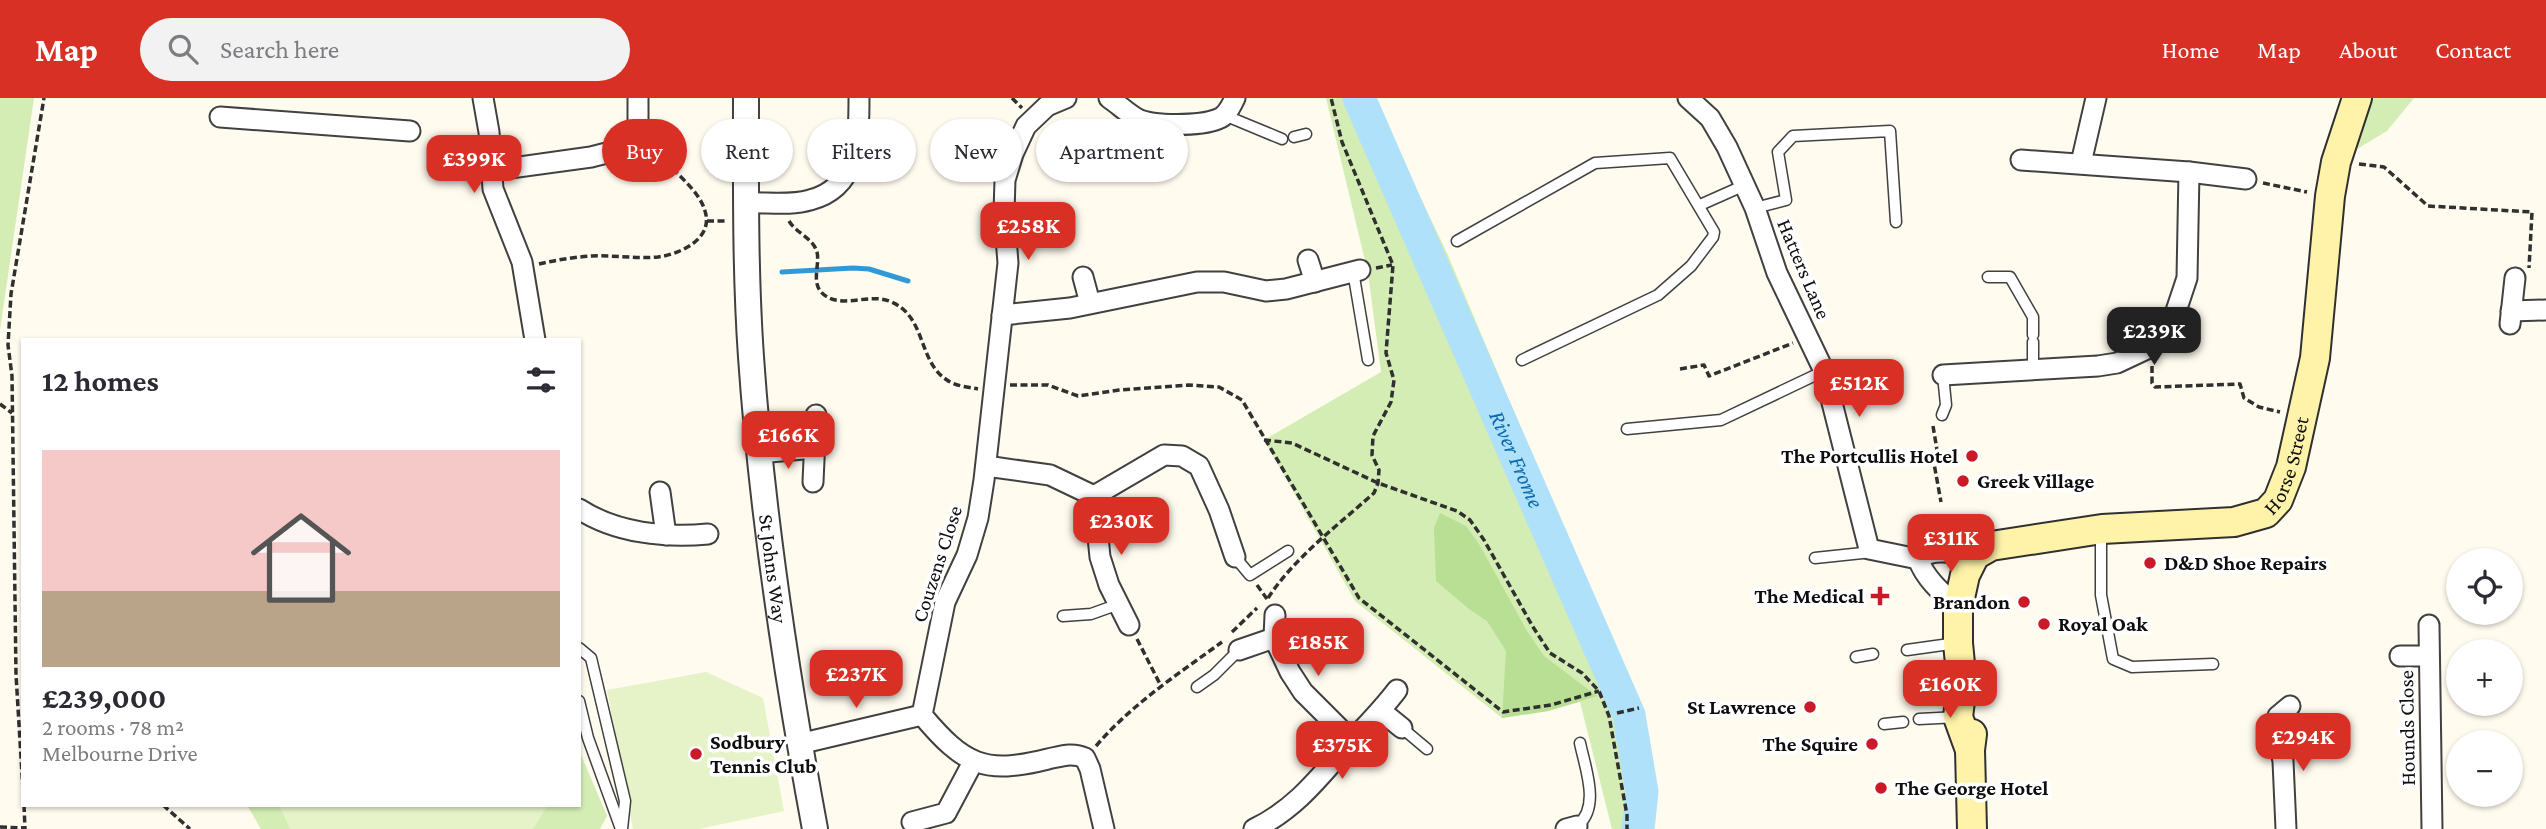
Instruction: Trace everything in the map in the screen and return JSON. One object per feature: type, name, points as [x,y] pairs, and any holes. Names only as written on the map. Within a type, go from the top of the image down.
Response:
[{"type":"main road","name":"Horse Street","points":[[1970,561],[1983,549],[1992,546],[2102,529],[2234,522],[2266,513],[2274,507],[2283,490],[2303,417],[2318,337],[2330,196],[2336,162],[2357,98]]},
{"type":"main road","points":[[1969,750],[1958,717],[1962,685],[1958,607],[1959,593],[1970,561]]},
{"type":"main road","points":[[1962,685],[1972,704],[1974,715],[1969,750],[1972,829]]},
{"type":"street","points":[[483,98],[489,132],[490,171],[496,198],[517,245],[523,267],[535,338]]},
{"type":"street","points":[[638,98],[638,119]]},
{"type":"street","name":"St Johns Way","points":[[746,98],[739,212],[758,453],[772,575],[815,829]]},
{"type":"street","points":[[739,212],[808,201],[838,186],[848,174],[854,160],[859,98]]},
{"type":"street","name":"Couzens Close","points":[[922,715],[945,602],[967,555],[978,518],[1008,263],[1004,212],[1005,180],[1026,126],[1047,106],[1066,98]]},
{"type":"street","points":[[1109,98],[1136,118],[1154,124],[1176,125],[1220,119],[1230,106]]},
{"type":"street","name":"Hatters Lane","points":[[1688,98],[1710,118],[1745,185],[1777,273],[1824,371],[1847,453],[1868,547],[1872,552]]},
{"type":"street","points":[[1703,98],[1710,118]]},
{"type":"street","points":[[2081,163],[2096,98]]},
{"type":"street","points":[[220,117],[410,131]]},
{"type":"street","points":[[490,171],[602,154]]},
{"type":"street","points":[[2021,160],[2189,172],[2246,179]]},
{"type":"street","points":[[1943,375],[2117,363],[2151,346],[2175,314],[2187,278],[2189,172]]},
{"type":"street","points":[[1308,260],[1315,282]]},
{"type":"street","points":[[1002,315],[1090,303],[1197,282],[1224,282],[1266,291],[1286,289],[1357,270]]},
{"type":"street","points":[[1083,277],[1090,303]]},
{"type":"street","points":[[2522,277],[2510,317],[2546,310]]},
{"type":"street","points":[[813,482],[816,415]]},
{"type":"street","points":[[758,453],[814,448]]},
{"type":"street","points":[[1094,496],[1164,454],[1182,456],[1199,467],[1219,510],[1236,557]]},
{"type":"street","points":[[986,466],[1050,475],[1094,496]]},
{"type":"street","points":[[660,492],[666,535]]},
{"type":"street","points":[[1094,496],[1100,557],[1109,585],[1129,625]]},
{"type":"street","points":[[581,510],[614,525],[666,535],[708,534]]},
{"type":"street","points":[[1872,552],[1918,559],[1926,553],[1948,552],[1960,554],[1970,561]]},
{"type":"street","points":[[1918,559],[1922,570],[1934,586],[1958,607]]},
{"type":"street","points":[[1271,607],[1274,638],[1290,672],[1303,692],[1352,741]]},
{"type":"street","name":"Hounds Close","points":[[2429,625],[2432,829]]},
{"type":"street","points":[[1239,650],[1274,638]]},
{"type":"street","points":[[2400,656],[2428,656]]},
{"type":"street","points":[[1254,829],[1282,814],[1381,711],[1397,690]]},
{"type":"street","points":[[2286,829],[2278,716],[2290,706]]},
{"type":"street","points":[[1381,711],[1402,729]]},
{"type":"street","points":[[799,744],[922,715],[947,743],[973,762],[994,767],[1017,767],[1070,754],[1085,758],[1104,829]]},
{"type":"street","points":[[912,822],[946,813],[973,762]]},
{"type":"lane","points":[[1230,106],[1282,139]]},
{"type":"lane","points":[[1755,208],[1786,200],[1778,152],[1793,136],[1891,131],[1896,222]]},
{"type":"lane","points":[[1294,137],[1306,134]]},
{"type":"lane","points":[[1457,241],[1595,163],[1671,158],[1700,205],[1714,232],[1713,237],[1691,266],[1669,288],[1522,360]]},
{"type":"lane","points":[[1700,205],[1745,185]]},
{"type":"lane","points":[[1357,270],[1368,360]]},
{"type":"lane","points":[[1988,277],[2010,277],[2033,317],[2033,370]]},
{"type":"lane","points":[[1627,429],[1721,420],[1824,371]]},
{"type":"lane","points":[[1942,415],[1946,405],[1943,375]]},
{"type":"lane","points":[[2102,529],[2101,595],[2113,659],[2132,667],[2213,664]]},
{"type":"lane","points":[[1236,557],[1250,575],[1287,551]]},
{"type":"lane","points":[[1815,558],[1872,552]]},
{"type":"lane","points":[[1063,617],[1091,614],[1119,604]]},
{"type":"lane","points":[[1907,650],[1958,643]]},
{"type":"lane","points":[[581,650],[591,658],[625,801],[622,829]]},
{"type":"lane","points":[[1197,687],[1214,676],[1239,650]]},
{"type":"lane","points":[[1856,657],[1872,654]]},
{"type":"lane","points":[[581,716],[622,829]]},
{"type":"lane","points":[[1919,719],[1958,717]]},
{"type":"lane","points":[[1884,724],[1903,722]]},
{"type":"lane","points":[[1402,729],[1427,749]]},
{"type":"lane","points":[[1572,827],[1585,819],[1589,810],[1590,791],[1580,743]]},
{"type":"path","points":[[21,757],[16,675],[12,376],[8,345],[11,294],[44,98]]},
{"type":"path","points":[[1085,758],[1108,732],[1161,686],[1271,607],[1280,580],[1322,538],[1374,494],[1379,470],[1372,455],[1373,436],[1391,402],[1394,380],[1386,353],[1393,265],[1342,142],[1331,98]]},
{"type":"path","points":[[2336,162],[2384,167],[2427,206],[2532,212],[2522,277]]},
{"type":"path","points":[[2246,179],[2330,196]]},
{"type":"path","points":[[523,267],[588,256],[667,255],[684,249],[697,241],[706,220],[704,207],[684,182]]},
{"type":"path","points":[[706,220],[739,212]]},
{"type":"path","points":[[785,215],[793,228],[814,245],[818,255],[815,274],[818,290],[828,299],[840,301],[869,298],[887,300],[902,307],[917,326],[934,368],[948,381],[1003,392],[1003,386],[1048,385],[1078,396],[1177,386],[1219,387],[1242,400],[1359,598],[1503,712],[1550,705],[1599,691]]},
{"type":"path","points":[[1679,369],[1704,365],[1709,376],[1808,337]]},
{"type":"path","points":[[2151,346],[2152,383],[2155,387],[2239,384],[2244,398],[2259,407],[2303,417]]},
{"type":"path","points":[[0,404],[12,413]]},
{"type":"path","points":[[1941,502],[1933,458],[1937,450],[1933,426],[1942,415]]},
{"type":"path","points":[[1264,440],[1292,443],[1378,483],[1457,512],[1471,520],[1550,653],[1581,673],[1599,691],[1609,716],[1627,815],[1627,829]]},
{"type":"path","points":[[1250,575],[1271,607]]},
{"type":"path","points":[[1129,625],[1161,686]]},
{"type":"path","points":[[16,675],[21,680]]},
{"type":"path","points":[[1617,713],[1639,708]]},
{"type":"path","points":[[0,827],[25,829],[24,807]]},
{"type":"path","points":[[165,807],[190,829]]},
{"type":"green space","points":[[0,98],[34,98],[0,330]]},
{"type":"green space","points":[[1326,98],[1376,98],[1381,115],[1447,253],[1639,708],[1651,793],[1647,829],[1612,829],[1580,702],[1548,711],[1502,718],[1355,601],[1264,440],[1381,372],[1368,273]]},
{"type":"green space","points":[[2372,98],[2414,98],[2387,131],[2352,152],[2365,111]]},
{"type":"green space","points":[[1440,513],[1466,526],[1544,656],[1597,696],[1548,711],[1502,718],[1506,651],[1487,621],[1436,581],[1434,528]]},
{"type":"green space","name":"Sodbury Tennis Club","points":[[706,672],[763,698],[784,811],[699,829],[633,829],[607,690]]},
{"type":"green space","points":[[581,755],[607,816],[600,829],[261,829],[248,807],[581,807]]},
{"type":"green space","points":[[280,807],[547,807],[533,829],[290,829]]},
{"type":"waterway","name":"River Frome","points":[[1359,98],[1629,715],[1642,792],[1638,829]]},
{"type":"waterway","points":[[782,272],[869,269],[908,281]]},
{"type":"place","name":"The Portcullis Hotel","points":[[1972,456]]},
{"type":"place","name":"Greek Village","points":[[1963,481]]},
{"type":"place","name":"D&D Shoe Repairs","points":[[2150,563]]},
{"type":"place","name":"The Medical","points":[[1880,596]]},
{"type":"place","name":"Brandon","points":[[2024,602]]},
{"type":"place","name":"Royal Oak","points":[[2044,624]]},
{"type":"place","name":"St Lawrence","points":[[1810,707]]},
{"type":"place","name":"The Squire","points":[[1872,744]]},
{"type":"place","name":"Sodbury Tennis Club","points":[[696,754]]},
{"type":"place","name":"The George Hotel","points":[[1881,788]]}]
